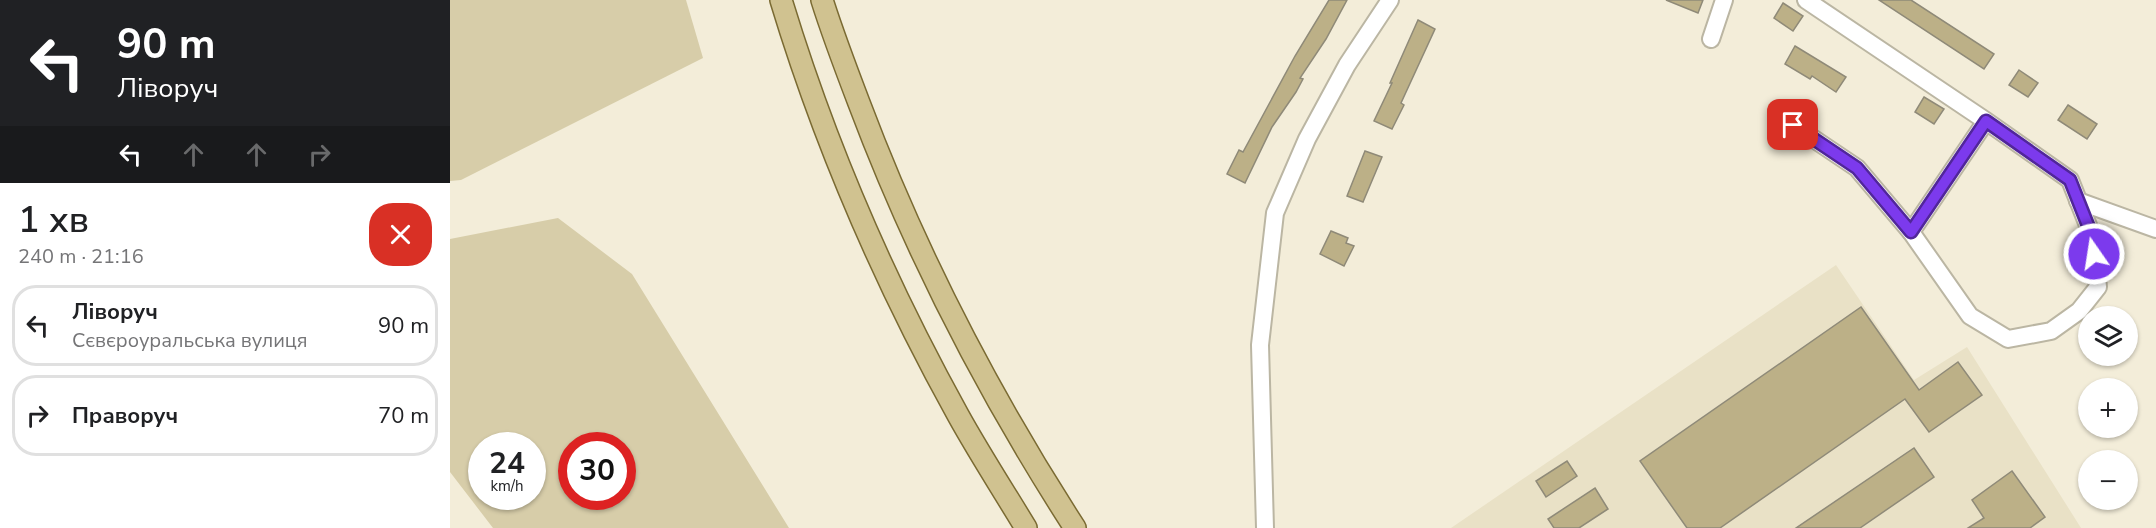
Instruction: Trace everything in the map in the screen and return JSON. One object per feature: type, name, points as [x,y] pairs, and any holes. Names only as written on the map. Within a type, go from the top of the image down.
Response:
[{"type":"main road","points":[[781,0],[795,46],[849,187],[902,305],[958,414],[1026,528]]},
{"type":"main road","points":[[822,0],[886,175],[937,285],[993,392],[1075,528]]},
{"type":"street","points":[[1265,528],[1260,345],[1275,213],[1312,130],[1347,65],[1390,0]]},
{"type":"street","points":[[1711,39],[1724,0]]},
{"type":"street","points":[[1793,125],[1857,168],[1911,232],[1970,316],[2008,339],[2051,331],[2079,311],[2098,287],[2093,238],[2070,180],[1806,0]]},
{"type":"street","points":[[1911,232],[1986,121]]},
{"type":"street","points":[[2078,201],[2156,229]]},
{"type":"shaded area","points":[[450,0],[686,0],[703,58],[461,180],[450,181]]},
{"type":"shaded area","points":[[558,218],[632,274],[789,528],[493,528],[479,510],[546,510],[546,432],[468,432],[468,495],[450,472],[450,239]]},
{"type":"shaded area","points":[[1836,265],[1914,380],[1967,347],[2081,528],[1451,528]]},
{"type":"building","points":[[1329,0],[1347,0],[1326,39],[1300,78],[1303,79],[1296,92],[1272,127],[1245,183],[1227,174],[1239,150],[1243,152],[1295,56]]},
{"type":"building","points":[[1666,0],[1703,0],[1698,13]]},
{"type":"building","points":[[1879,0],[1911,0],[1994,54],[1984,69]]},
{"type":"building","points":[[1783,3],[1803,16],[1793,31],[1774,18]]},
{"type":"building","points":[[1418,20],[1435,29],[1401,103],[1404,105],[1392,129],[1374,121]]},
{"type":"building","points":[[1795,46],[1846,77],[1836,92],[1812,76],[1810,79],[1785,64]]},
{"type":"building","points":[[2019,70],[2038,83],[2028,97],[2009,85]]},
{"type":"building","points":[[1924,97],[1944,109],[1934,124],[1915,112]]},
{"type":"building","points":[[2068,105],[2097,124],[2087,139],[2058,120]]},
{"type":"building","points":[[1365,151],[1382,157],[1363,202],[1347,196]]},
{"type":"building","points":[[1331,231],[1348,238],[1346,243],[1354,246],[1344,266],[1320,254]]},
{"type":"building","points":[[1861,307],[1919,390],[1958,362],[1982,395],[1929,432],[1905,399],[1720,528],[1687,528],[1640,461]]},
{"type":"building","points":[[1914,448],[1934,477],[1860,528],[1796,528]]},
{"type":"building","points":[[1567,461],[1577,476],[1546,497],[1536,481]]},
{"type":"building","points":[[2012,471],[2045,517],[2030,528],[1968,528],[1984,518],[1972,500]]},
{"type":"building","points":[[1595,488],[1608,509],[1579,528],[1554,528],[1548,519]]},
{"type":"route","points":[[1793,125],[1857,168],[1911,232],[1986,121],[2070,180],[2093,238],[2094,254]]}]
